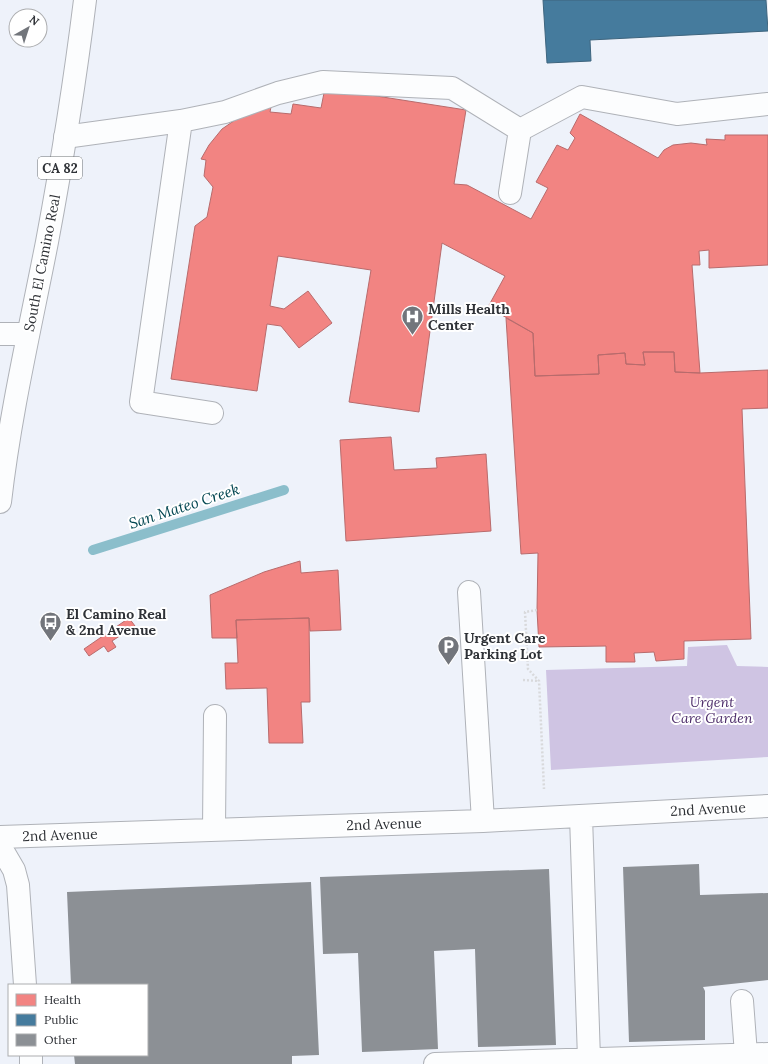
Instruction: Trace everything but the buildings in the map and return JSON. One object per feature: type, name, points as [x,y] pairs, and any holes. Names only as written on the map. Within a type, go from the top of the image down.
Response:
[{"type":"street","name":"South El Camino Real","points":[[0,502],[11,425],[47,241],[65,137],[80,47],[85,0]]},
{"type":"street","points":[[65,137],[181,121],[225,112],[278,93],[323,82],[452,88],[520,130]]},
{"type":"street","points":[[520,130],[582,97],[676,114],[768,104]]},
{"type":"street","points":[[181,121],[140,402],[212,413]]},
{"type":"street","points":[[510,193],[520,130]]},
{"type":"street","points":[[0,334],[28,334]]},
{"type":"street","points":[[469,592],[483,821]]},
{"type":"street","points":[[214,830],[215,716]]},
{"type":"street","name":"2nd Avenue","points":[[0,837],[483,821],[768,806]]},
{"type":"street","points":[[581,816],[589,1059]]},
{"type":"street","points":[[0,846],[14,870],[18,886],[25,984]]},
{"type":"street","points":[[742,1002],[746,1054]]},
{"type":"street","points":[[435,1064],[768,1054]]},
{"type":"path","points":[[537,610],[525,612],[528,668],[539,681],[543,772]]},
{"type":"path","points":[[520,625],[526,624]]},
{"type":"path","points":[[523,680],[539,681]]},
{"type":"green space","name":"Urgent Care Garden","points":[[727,645],[737,666],[768,667],[768,757],[551,770],[546,670],[687,666],[688,647]]},
{"type":"waterway","name":"San Mateo Creek","points":[[93,550],[284,490]]},
{"type":"place","name":"Mills Health Center","points":[[412,336]]},
{"type":"place","name":"El Camino Real & 2nd Avenue","points":[[50,642]]},
{"type":"place","name":"Urgent Care Parking Lot","points":[[448,666]]}]
